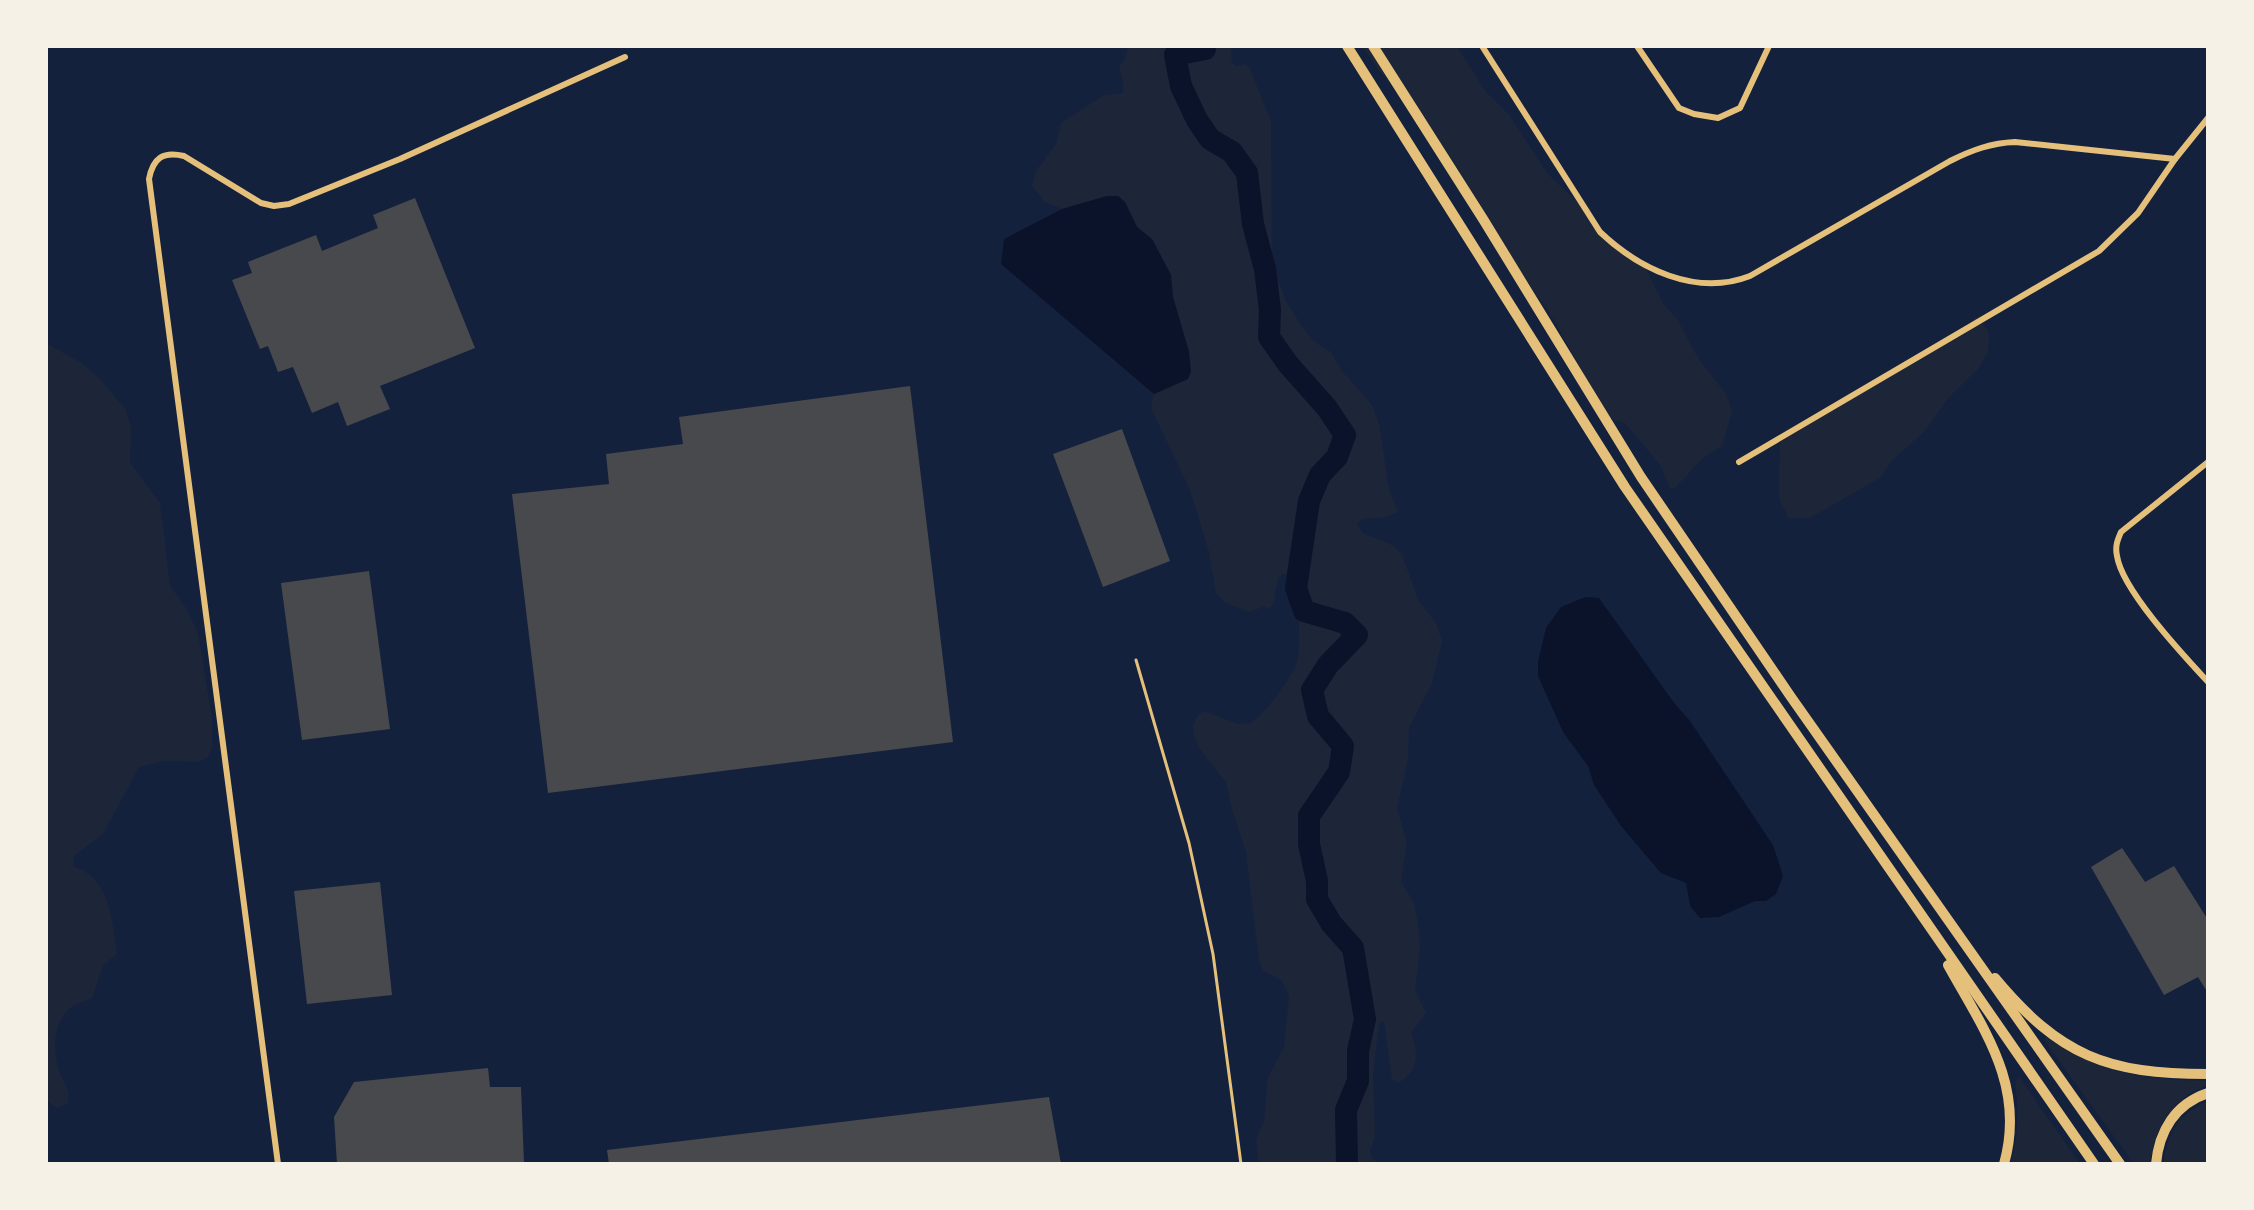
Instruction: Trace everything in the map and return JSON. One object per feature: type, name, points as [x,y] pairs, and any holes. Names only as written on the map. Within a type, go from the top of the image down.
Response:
[{"type":"highway","points":[[1347,46],[1625,487],[2094,1164]]},
{"type":"highway","points":[[1373,46],[1641,477],[2120,1164]]},
{"type":"highway","points":[[1943,914],[2024,1012],[2061,1041],[2097,1059],[2131,1069],[2166,1074],[2208,1074]]},
{"type":"highway","points":[[1922,918],[1994,1048],[2005,1075],[2011,1123],[2004,1164]]},
{"type":"highway","points":[[2156,1164],[2164,1130],[2174,1115],[2184,1105],[2208,1093]]},
{"type":"street","points":[[1482,46],[1600,232],[1620,251],[1644,266],[1697,283],[1734,282],[1750,276],[1950,161],[1993,143],[2015,142],[2175,159]]},
{"type":"street","points":[[1637,46],[1679,108],[1718,118],[1740,108],[1769,46]]},
{"type":"street","points":[[278,1164],[149,179],[152,166],[160,157],[171,153],[184,156],[261,203],[274,206],[289,204],[400,159],[625,57]]},
{"type":"street","points":[[1739,462],[2099,251],[2138,213],[2208,118]]},
{"type":"street","points":[[2208,462],[2121,532],[2116,543],[2116,554],[2125,576],[2154,621],[2208,682]]},
{"type":"lane","points":[[1136,660],[1189,843],[1213,954],[1241,1164]]},
{"type":"shaded area","points":[[1128,46],[1231,46],[1232,63],[1236,66],[1245,64],[1250,69],[1271,121],[1272,265],[1287,303],[1301,325],[1313,341],[1331,352],[1342,371],[1372,405],[1379,424],[1389,488],[1398,512],[1387,517],[1362,519],[1357,524],[1363,533],[1392,545],[1402,554],[1418,600],[1436,623],[1442,641],[1432,683],[1409,728],[1408,759],[1397,808],[1407,843],[1401,882],[1414,903],[1418,924],[1420,949],[1415,990],[1426,1013],[1411,1033],[1416,1055],[1413,1067],[1398,1083],[1392,1079],[1384,1021],[1379,1024],[1373,1075],[1375,1136],[1370,1151],[1372,1158],[1380,1164],[1259,1164],[1256,1140],[1264,1121],[1268,1078],[1284,1047],[1289,996],[1282,981],[1263,970],[1259,961],[1246,852],[1226,782],[1199,748],[1193,726],[1198,715],[1204,711],[1238,724],[1251,723],[1271,703],[1286,683],[1298,658],[1296,602],[1285,574],[1279,579],[1270,608],[1249,612],[1224,602],[1216,593],[1209,552],[1190,490],[1151,408],[1154,394],[1188,379],[1189,352],[1173,297],[1171,275],[1152,239],[1137,227],[1125,202],[1107,196],[1062,209],[1045,202],[1032,186],[1036,171],[1056,144],[1061,123],[1104,95],[1123,93],[1119,67],[1126,57]]},
{"type":"shaded area","points":[[1362,46],[1457,46],[1485,91],[1510,116],[1547,173],[1579,204],[1590,207],[1598,230],[1633,255],[1646,269],[1664,305],[1677,319],[1698,358],[1726,394],[1732,411],[1722,446],[1704,457],[1675,488],[1670,488],[1661,466],[1625,423],[1614,420],[1602,408],[1555,322],[1484,217],[1456,165],[1412,104],[1380,72]]},
{"type":"shaded area","points":[[1107,196],[1118,196],[1125,202],[1137,227],[1152,239],[1171,275],[1173,297],[1189,352],[1191,372],[1188,379],[1154,394],[1001,264],[1004,239],[1062,209]]},
{"type":"shaded area","points":[[1975,316],[1989,331],[1988,352],[1978,369],[1949,397],[1924,432],[1892,460],[1881,477],[1810,518],[1789,518],[1779,500],[1780,439],[1974,320]]},
{"type":"shaded area","points":[[46,343],[83,364],[126,410],[131,428],[130,463],[160,503],[170,586],[186,608],[198,633],[212,718],[212,747],[208,757],[199,762],[164,761],[139,767],[103,834],[74,856],[73,866],[95,880],[107,901],[117,954],[103,965],[92,998],[71,1007],[59,1023],[55,1040],[56,1058],[68,1096],[67,1104],[57,1108],[46,1100]]},
{"type":"shaded area","points":[[1585,597],[1599,598],[1690,721],[1773,845],[1783,876],[1776,894],[1766,901],[1755,901],[1719,917],[1700,918],[1690,906],[1686,883],[1661,873],[1621,826],[1594,785],[1588,766],[1563,732],[1538,676],[1538,661],[1546,628],[1561,607]]},
{"type":"shaded area","points":[[2046,1037],[2106,1067],[2142,1076],[2208,1081],[2208,1085],[2184,1097],[2167,1116],[2156,1138],[2150,1164],[2134,1164],[2044,1040]]},
{"type":"shaded area","points":[[2018,1078],[2080,1164],[2011,1164],[2017,1113],[2015,1082]]},
{"type":"shaded area","points":[[2208,1101],[2208,1164],[2163,1164],[2176,1126],[2189,1112]]},
{"type":"building","points":[[415,198],[475,348],[380,386],[390,409],[347,426],[338,402],[312,413],[293,367],[278,372],[268,346],[260,349],[232,280],[252,273],[248,262],[316,235],[322,251],[378,228],[373,215]]},
{"type":"building","points":[[910,386],[953,742],[548,793],[512,494],[609,484],[606,454],[683,444],[679,417]]},
{"type":"building","points":[[1122,429],[1170,561],[1103,587],[1053,454]]},
{"type":"building","points":[[369,571],[390,729],[302,740],[281,583]]},
{"type":"building","points":[[2122,848],[2145,882],[2174,866],[2208,920],[2208,993],[2198,977],[2164,995],[2091,867]]},
{"type":"building","points":[[380,882],[392,995],[307,1004],[294,891]]},
{"type":"building","points":[[488,1068],[490,1087],[521,1087],[524,1164],[337,1164],[334,1117],[354,1082]]},
{"type":"building","points":[[1049,1097],[1061,1164],[609,1164],[607,1150]]},
{"type":"waterway","points":[[1204,46],[1205,49],[1175,55],[1181,86],[1210,139],[1232,152],[1247,173],[1253,224],[1265,269],[1270,310],[1269,337],[1345,435],[1337,457],[1320,475],[1309,501],[1296,588],[1304,611],[1345,623],[1357,635],[1328,665],[1312,690],[1318,716],[1343,746],[1339,772],[1309,816],[1309,844],[1317,881],[1317,899],[1331,923],[1353,948],[1365,1019],[1358,1051],[1358,1081],[1346,1110],[1347,1164]]}]
